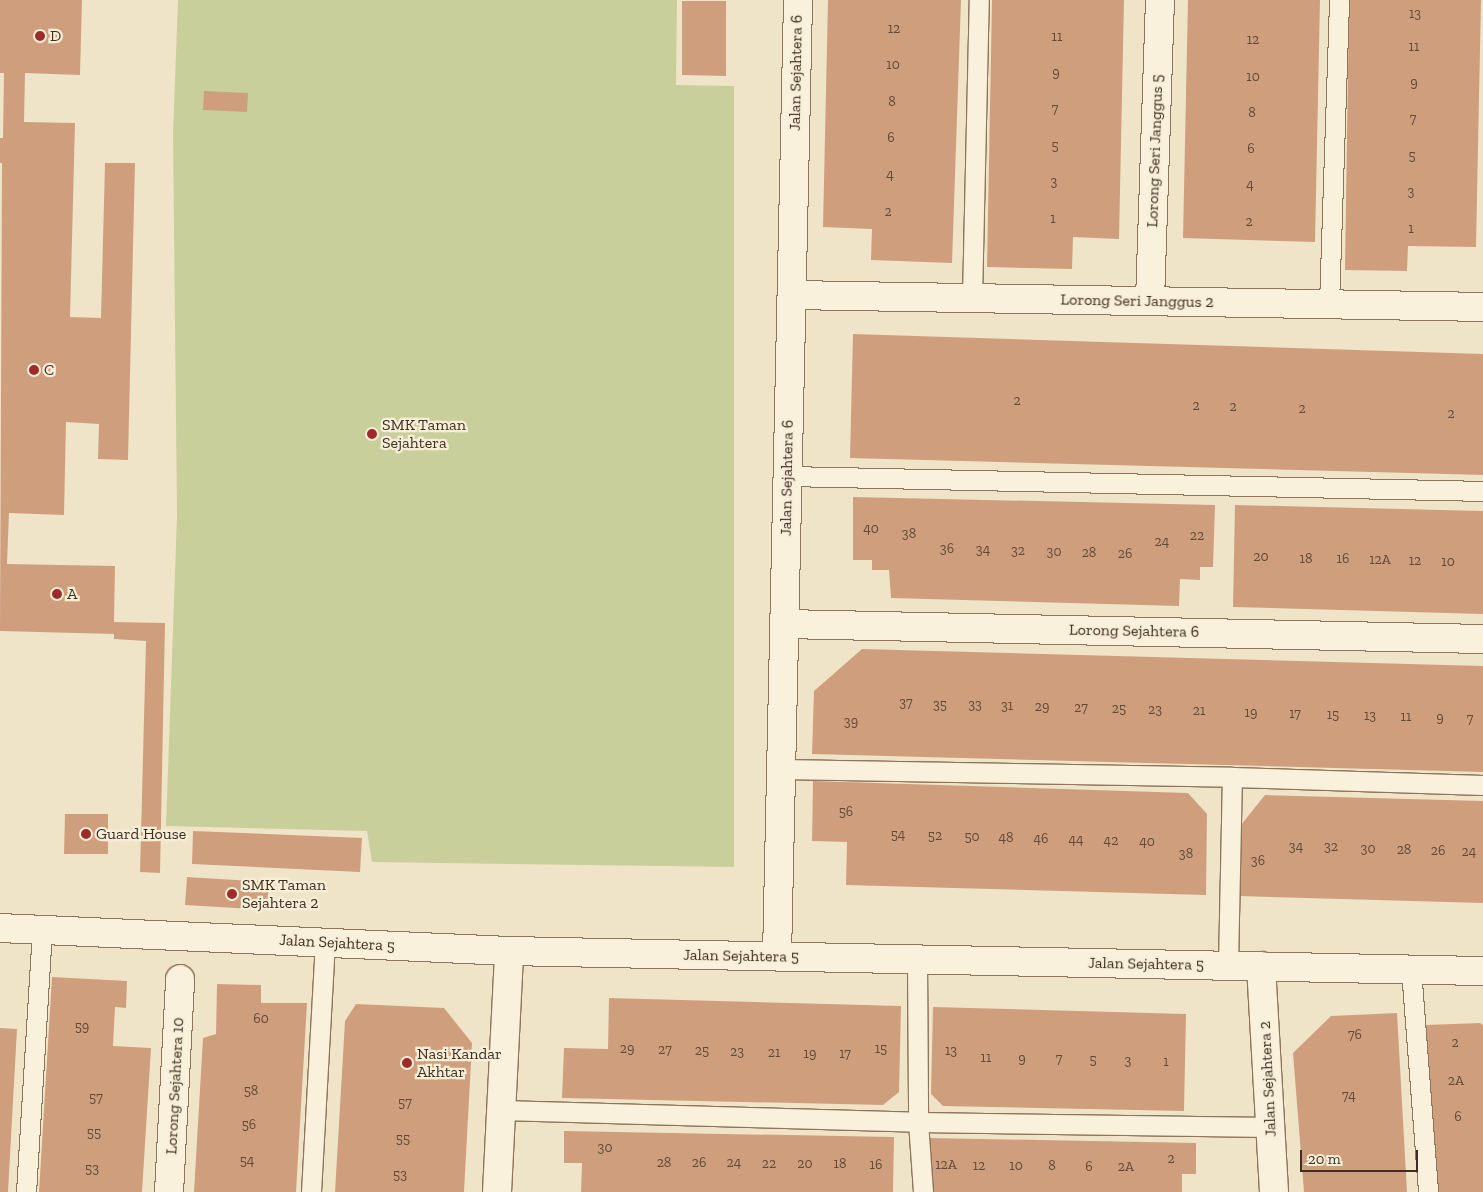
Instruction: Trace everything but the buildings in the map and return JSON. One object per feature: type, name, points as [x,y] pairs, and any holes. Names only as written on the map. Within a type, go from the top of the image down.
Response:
[{"type":"street","name":"Jalan Sejahtera 6","points":[[777,956],[798,0]]},
{"type":"street","name":"Lorong Seri Janggus 5","points":[[1150,301],[1160,0]]},
{"type":"street","name":"Lorong Seri Janggus 2","points":[[792,295],[1483,307]]},
{"type":"street","name":"Lorong Sejahtera 6","points":[[784,624],[1483,639]]},
{"type":"street","name":"Jalan Sejahtera 5","points":[[0,928],[509,951],[1483,971]]},
{"type":"street","points":[[497,1192],[509,951]]},
{"type":"street","name":"Jalan Sejahtera 2","points":[[1261,966],[1274,1192]]},
{"type":"street","name":"Lorong Sejahtera 10","points":[[169,1192],[180,979]]},
{"type":"lane","points":[[972,298],[979,0]]},
{"type":"lane","points":[[1329,304],[1339,0]]},
{"type":"lane","points":[[787,476],[1483,491]]},
{"type":"lane","points":[[781,769],[1232,777],[1483,785]]},
{"type":"lane","points":[[1228,965],[1232,777]]},
{"type":"lane","points":[[26,1192],[42,930]]},
{"type":"lane","points":[[312,1192],[326,942]]},
{"type":"lane","points":[[917,959],[918,1122],[923,1192]]},
{"type":"lane","points":[[1411,969],[1428,1192]]},
{"type":"lane","points":[[501,1110],[918,1122],[1270,1127]]},
{"type":"green space","name":"SMK Taman Sejahtera","points":[[178,0],[677,0],[676,85],[734,86],[734,867],[372,862],[367,831],[166,826],[177,516],[173,133]]},
{"type":"place","name":"D","points":[[40,36]]},
{"type":"place","name":"C","points":[[34,370]]},
{"type":"place","name":"SMK Taman Sejahtera","points":[[372,434]]},
{"type":"place","name":"A","points":[[57,594]]},
{"type":"place","name":"Guard House","points":[[86,834]]},
{"type":"place","name":"SMK Taman Sejahtera 2","points":[[232,894]]},
{"type":"place","name":"Nasi Kandar Akhtar","points":[[407,1063]]}]
